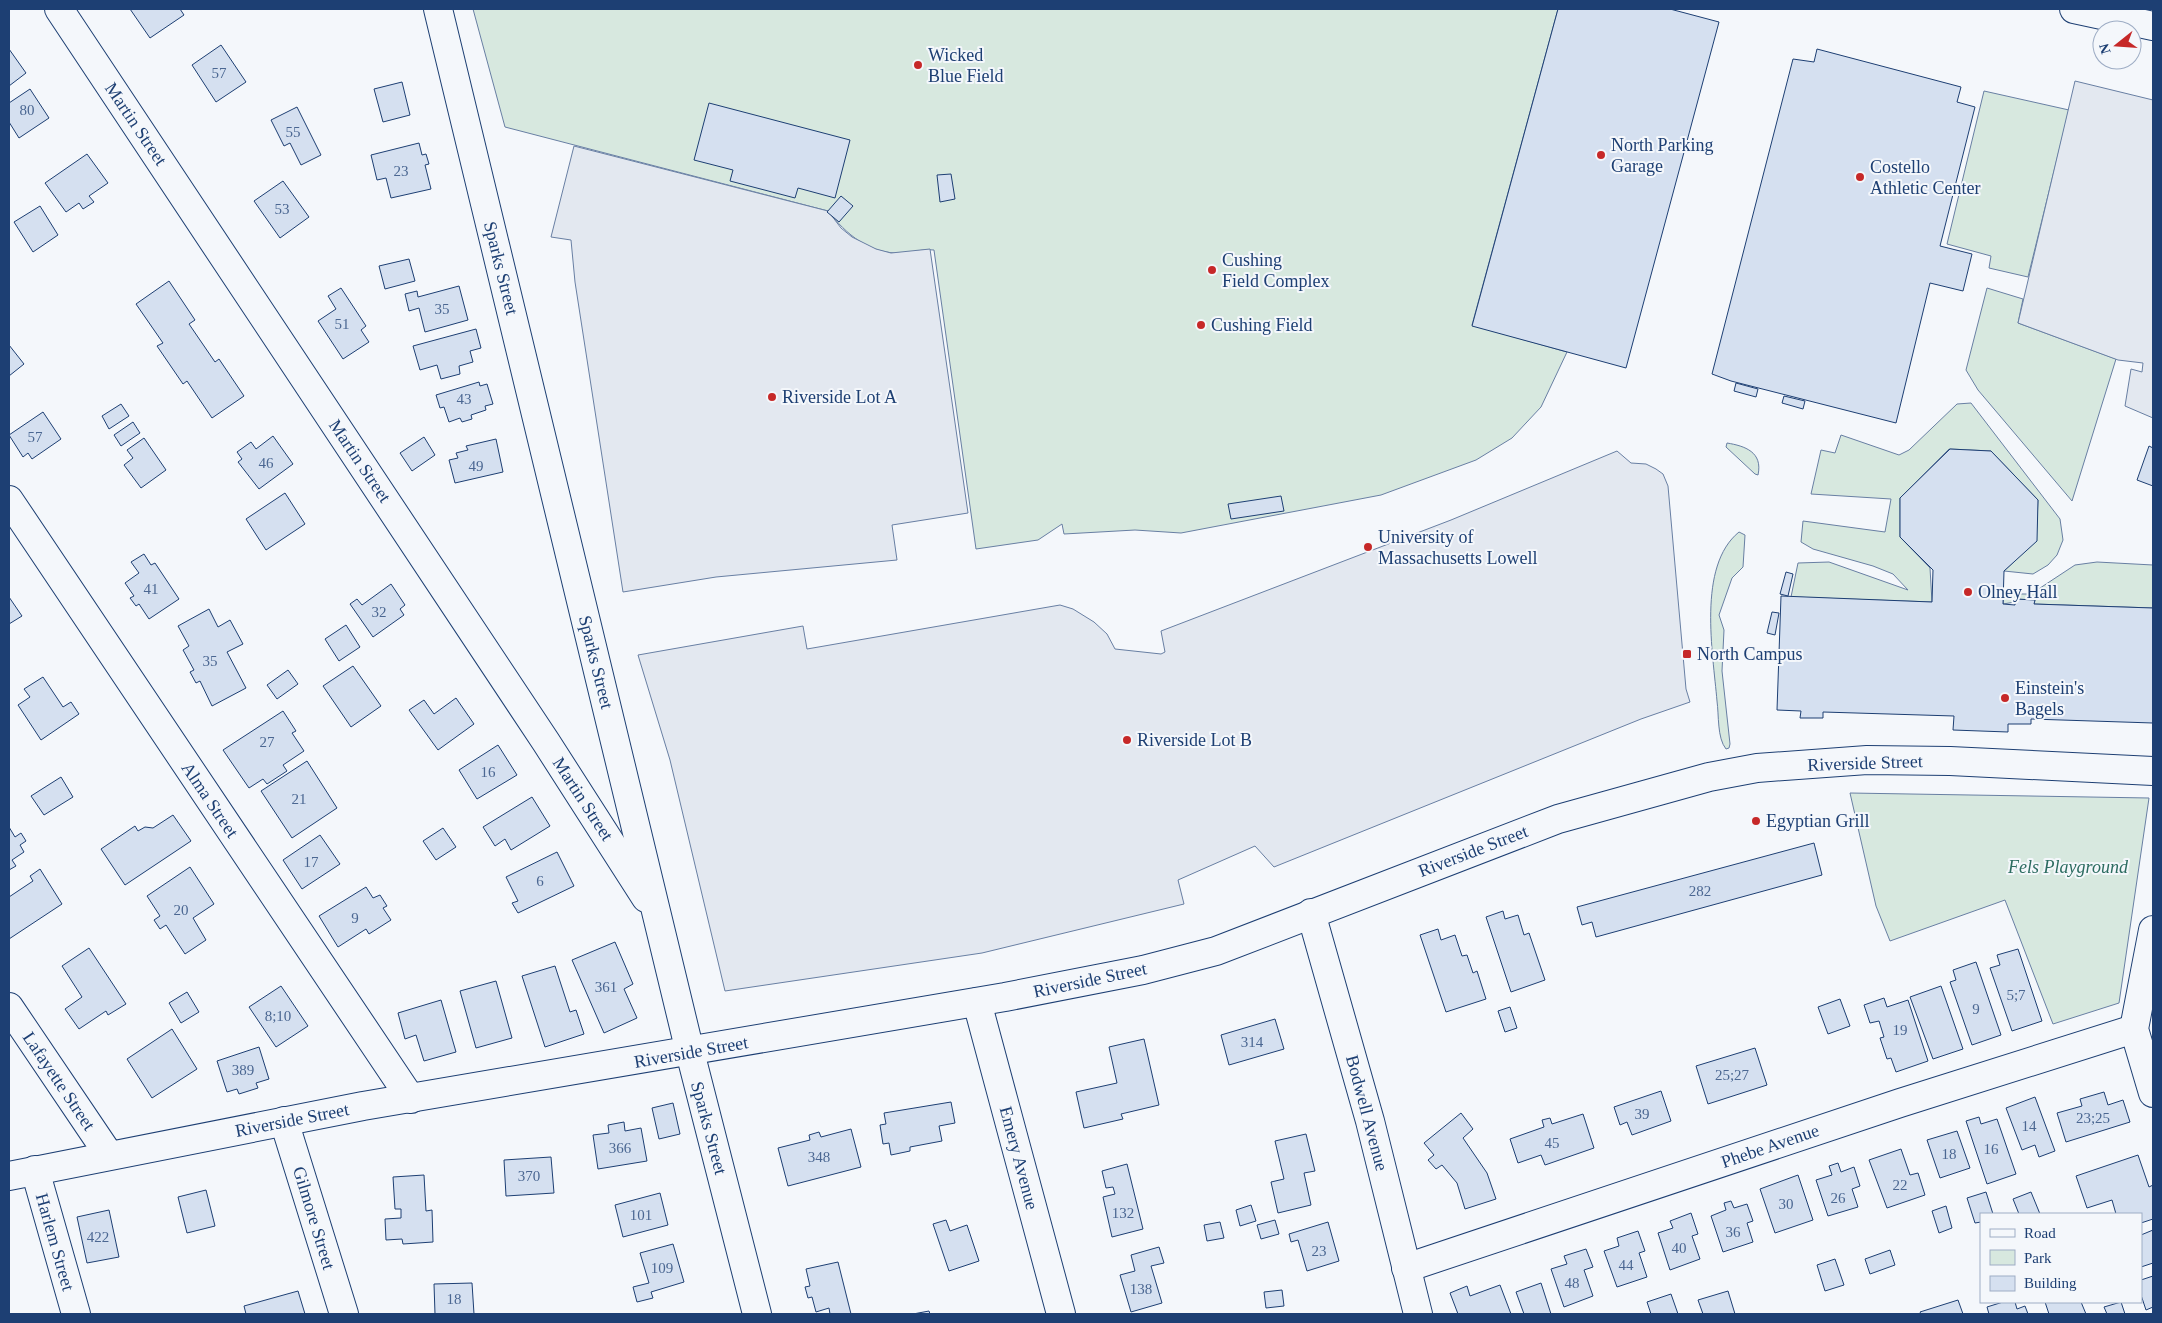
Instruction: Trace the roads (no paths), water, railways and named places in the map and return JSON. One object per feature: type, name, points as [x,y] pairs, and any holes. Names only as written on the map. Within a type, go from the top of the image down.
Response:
[{"type":"street","name":"Martin Street","points":[[59,9],[546,742],[657,916]]},
{"type":"street","name":"Sparks Street","points":[[438,9],[690,1052],[758,1314]]},
{"type":"street","points":[[2074,9],[2153,26]]},
{"type":"street","name":"Alma Street","points":[[9,500],[411,1098]]},
{"type":"street","name":"Riverside Street","points":[[9,1176],[284,1121],[976,1002],[1143,970],[1216,951],[1558,819],[1684,783],[1757,768],[1867,760],[2153,771]]},
{"type":"street","name":"Bodwell Avenue","points":[[1311,913],[1370,1121],[1418,1314]]},
{"type":"street","points":[[2153,930],[2134,1029],[2153,1093]]},
{"type":"street","name":"Emery Avenue","points":[[976,1002],[1061,1314]]},
{"type":"street","name":"Lafayette Street","points":[[9,1007],[109,1155]]},
{"type":"street","name":"Phebe Avenue","points":[[1406,1268],[1900,1103],[2134,1029]]},
{"type":"street","name":"Gilmore Street","points":[[284,1121],[344,1314]]},
{"type":"street","name":"Harlem Street","points":[[35,1170],[76,1314]]},
{"type":"place","name":"Wicked Blue Field","points":[[918,65]]},
{"type":"place","name":"North Parking Garage","points":[[1601,155]]},
{"type":"place","name":"Costello Athletic Center","points":[[1860,177]]},
{"type":"place","name":"Cushing Field Complex","points":[[1212,270]]},
{"type":"place","name":"Cushing Field","points":[[1201,325]]},
{"type":"place","name":"Riverside Lot A","points":[[772,397]]},
{"type":"place","name":"University of Massachusetts Lowell","points":[[1368,547]]},
{"type":"place","name":"Olney Hall","points":[[1968,592]]},
{"type":"place","name":"North Campus","points":[[1687,654]]},
{"type":"place","name":"Einstein's Bagels","points":[[2005,698]]},
{"type":"place","name":"Riverside Lot B","points":[[1127,740]]},
{"type":"place","name":"Egyptian Grill","points":[[1756,821]]},
{"type":"park label","name":"Fels Playground","points":[[2068,867]]}]
